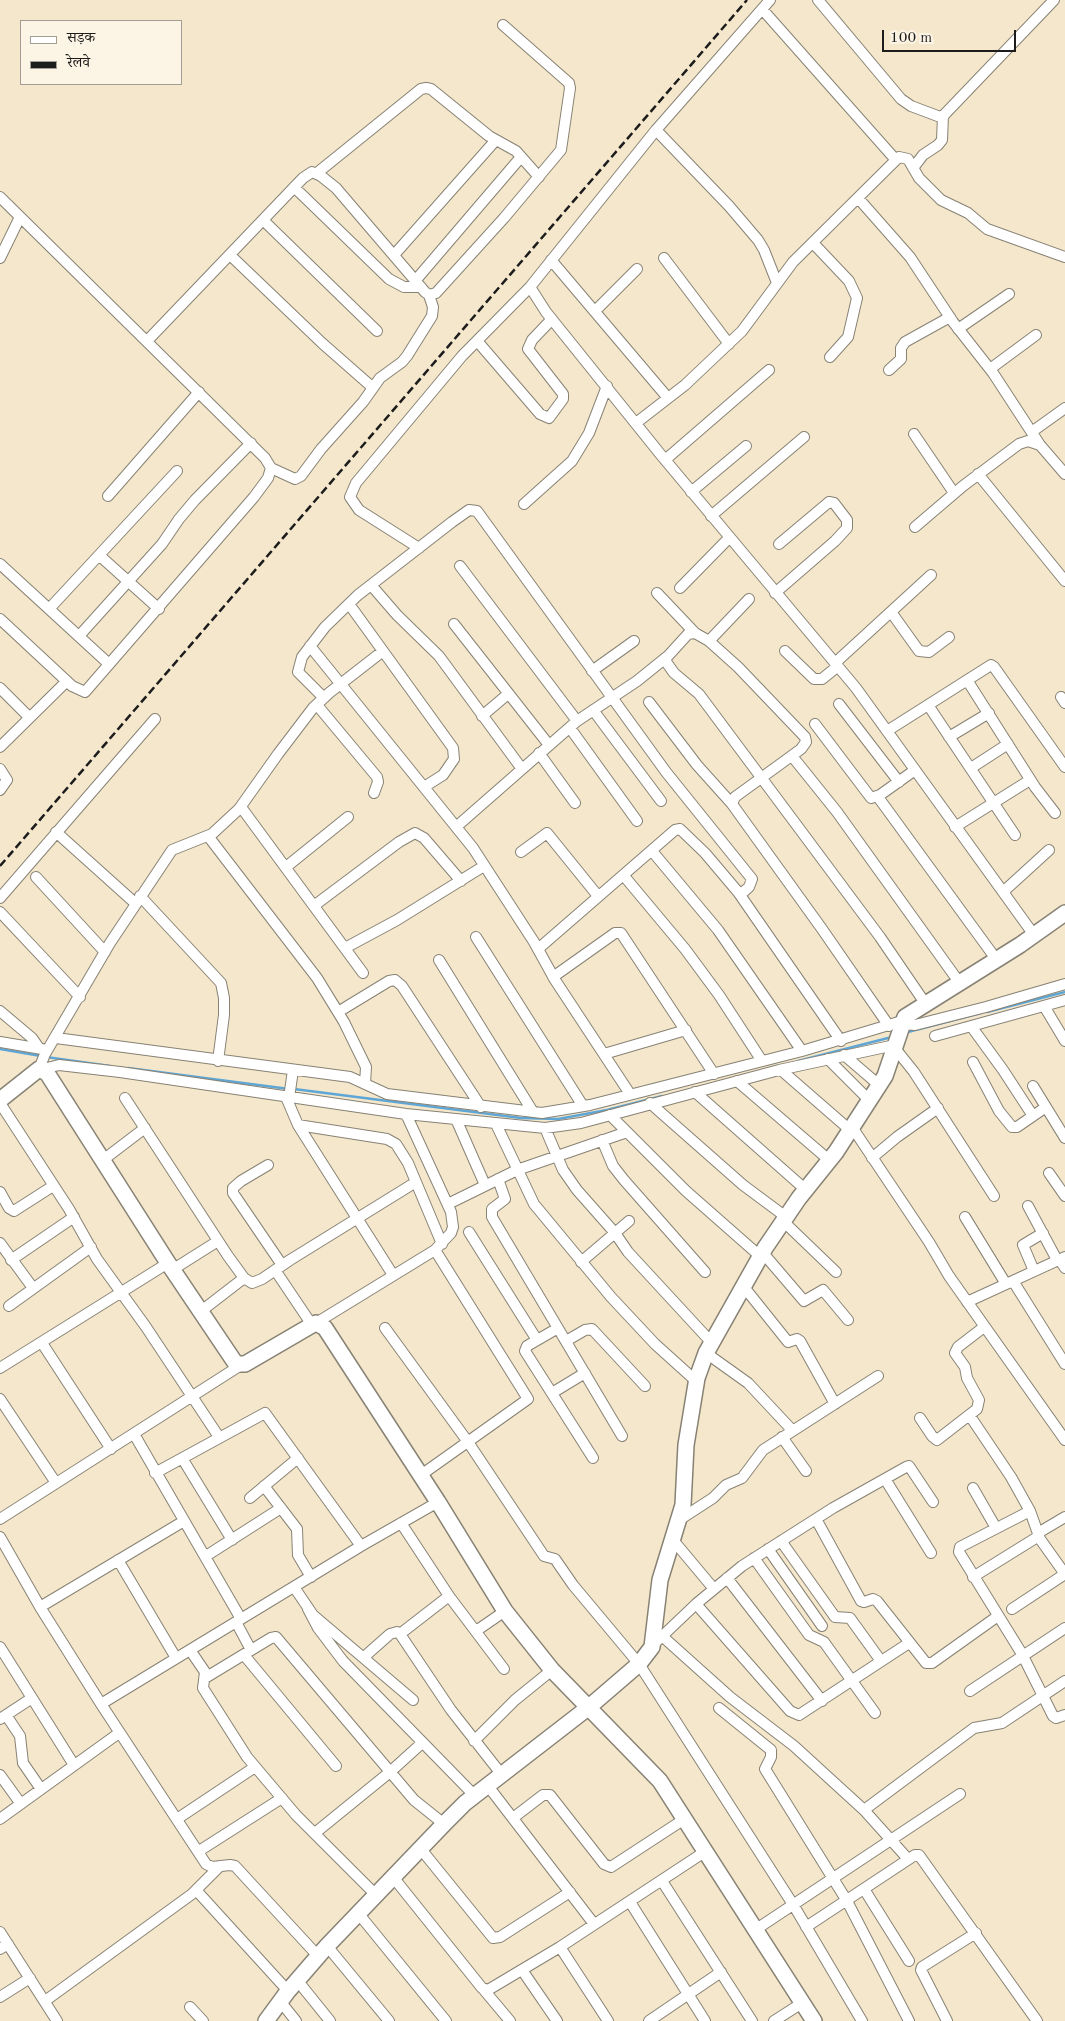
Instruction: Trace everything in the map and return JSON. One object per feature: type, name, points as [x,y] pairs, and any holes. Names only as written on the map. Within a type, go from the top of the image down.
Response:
[{"type":"street","points":[[419,548],[359,510],[352,503],[350,497],[352,491],[366,469],[462,356],[478,342],[530,287],[656,130],[770,0]]},
{"type":"street","points":[[818,0],[902,99],[911,106],[943,118]]},
{"type":"street","points":[[914,168],[923,156],[942,140],[943,118],[1054,0]]},
{"type":"street","points":[[762,8],[895,159]]},
{"type":"street","points":[[294,187],[389,280],[404,287],[422,288],[436,293],[561,150],[569,83],[503,26]]},
{"type":"street","points":[[147,341],[308,174],[317,173],[421,89],[431,89],[496,140],[512,148],[539,177]]},
{"type":"street","points":[[656,130],[729,206],[758,240],[777,283]]},
{"type":"street","points":[[394,255],[496,140]]},
{"type":"street","points":[[422,288],[521,157]]},
{"type":"street","points":[[636,423],[668,398],[729,344],[752,320],[777,283],[895,159],[903,157],[914,168],[919,178],[941,200],[968,214],[987,229],[1065,257]]},
{"type":"street","points":[[0,198],[251,443],[266,458],[271,468],[298,479],[321,449],[363,402],[383,374],[402,362],[430,322],[433,311],[422,288],[336,188],[317,173]]},
{"type":"street","points":[[858,198],[910,257],[958,329],[990,369],[1040,445],[1065,474]]},
{"type":"street","points":[[0,258],[20,217]]},
{"type":"street","points":[[262,220],[377,331]]},
{"type":"street","points":[[813,243],[849,281],[857,298],[852,328],[848,337],[830,357]]},
{"type":"street","points":[[230,255],[372,388]]},
{"type":"street","points":[[664,258],[729,344]]},
{"type":"street","points":[[551,260],[668,398]]},
{"type":"street","points":[[595,311],[637,269]]},
{"type":"street","points":[[530,287],[552,319],[691,492],[837,664],[1034,935]]},
{"type":"street","points":[[958,329],[1009,294]]},
{"type":"street","points":[[889,370],[901,360],[901,348],[905,342],[950,317]]},
{"type":"street","points":[[478,342],[540,414],[549,418],[563,399],[563,394],[528,349],[532,340],[552,319]]},
{"type":"street","points":[[990,369],[1036,335]]},
{"type":"street","points":[[665,460],[770,370]]},
{"type":"street","points":[[524,504],[572,461],[588,433],[607,386]]},
{"type":"street","points":[[108,496],[199,392]]},
{"type":"street","points":[[1032,431],[1065,408]]},
{"type":"street","points":[[914,434],[954,493]]},
{"type":"street","points":[[711,516],[804,437]]},
{"type":"street","points":[[915,526],[978,474],[1025,441],[1040,445]]},
{"type":"street","points":[[79,636],[162,544],[187,509],[251,443]]},
{"type":"street","points":[[691,492],[746,446]]},
{"type":"street","points":[[0,619],[67,681],[78,690],[85,692],[159,609],[254,497],[268,478],[271,468]]},
{"type":"street","points":[[49,609],[177,471]]},
{"type":"street","points":[[978,474],[1065,581]]},
{"type":"street","points":[[775,593],[835,541],[847,528],[847,520],[834,503],[829,502],[779,544]]},
{"type":"street","points":[[374,793],[378,782],[377,777],[298,672],[302,658],[325,628],[348,604],[465,512],[477,511],[666,772],[752,879],[749,887],[740,895]]},
{"type":"street","points":[[680,588],[729,538]]},
{"type":"street","points":[[100,556],[159,609]]},
{"type":"street","points":[[0,564],[108,664]]},
{"type":"street","points":[[460,566],[573,724],[638,821]]},
{"type":"street","points":[[785,651],[814,679],[822,679],[890,612],[931,575]]},
{"type":"street","points":[[371,585],[397,615],[439,656],[522,769]]},
{"type":"street","points":[[657,593],[696,634],[709,640],[738,667],[805,737],[805,745],[735,797],[732,804]]},
{"type":"street","points":[[709,640],[749,599]]},
{"type":"street","points":[[348,604],[383,650],[455,753],[454,759],[443,775],[424,787]]},
{"type":"street","points":[[890,612],[920,651],[929,652],[949,637]]},
{"type":"street","points":[[454,624],[549,745]]},
{"type":"street","points":[[456,827],[573,724],[637,681],[664,659],[688,634],[696,634]]},
{"type":"street","points":[[592,671],[634,641]]},
{"type":"street","points":[[310,646],[456,827],[484,866],[538,949],[553,977],[630,1094]]},
{"type":"street","points":[[219,1438],[192,1395],[121,1294],[0,1101],[43,1059],[137,899],[172,850],[176,846],[208,836],[242,807],[278,754],[321,701],[383,650]]},
{"type":"street","points":[[664,659],[674,673],[698,694],[880,937],[925,1003]]},
{"type":"street","points":[[887,731],[987,666],[994,667],[1065,767]]},
{"type":"street","points":[[967,680],[1030,780],[1055,813]]},
{"type":"street","points":[[0,747],[67,681]]},
{"type":"street","points":[[0,688],[29,717]]},
{"type":"street","points":[[482,716],[508,694]]},
{"type":"street","points":[[648,702],[732,804],[898,1025]]},
{"type":"street","points":[[839,704],[899,782]]},
{"type":"street","points":[[928,705],[1015,835]]},
{"type":"street","points":[[593,710],[661,801]]},
{"type":"street","points":[[950,737],[989,713]]},
{"type":"street","points":[[0,898],[156,719]]},
{"type":"street","points":[[814,724],[874,799],[915,770]]},
{"type":"street","points":[[971,768],[1008,744]]},
{"type":"street","points":[[539,753],[575,804]]},
{"type":"street","points":[[792,756],[837,812],[958,982]]},
{"type":"street","points":[[0,769],[6,780],[0,790]]},
{"type":"street","points":[[955,826],[1030,780]]},
{"type":"street","points":[[878,797],[996,960]]},
{"type":"street","points":[[242,807],[363,973]]},
{"type":"street","points":[[286,867],[348,817]]},
{"type":"street","points":[[538,949],[678,829],[684,831],[740,895],[841,1041]]},
{"type":"street","points":[[56,832],[137,899],[221,983],[224,998],[224,1015],[218,1061]]},
{"type":"street","points":[[315,905],[399,842],[415,833],[424,838],[461,881]]},
{"type":"street","points":[[521,852],[547,833],[598,896]]},
{"type":"street","points":[[208,836],[317,978],[338,1012],[366,1067],[365,1084]]},
{"type":"street","points":[[1003,892],[1049,850]]},
{"type":"street","points":[[652,851],[718,930],[802,1051]]},
{"type":"street","points":[[346,948],[484,866]]},
{"type":"street","points":[[624,876],[685,949],[719,995],[762,1061]]},
{"type":"street","points":[[36,877],[105,952]]},
{"type":"street","points":[[0,912],[80,997]]},
{"type":"street","points":[[908,1859],[864,1810],[784,1738],[658,1639],[657,1591],[683,1504],[689,1424],[696,1381],[709,1348],[784,1219],[829,1160],[889,1068],[898,1025],[925,1003],[996,960],[1065,913]]},
{"type":"street","points":[[553,977],[619,932],[714,1074]]},
{"type":"street","points":[[476,937],[584,1106]]},
{"type":"street","points":[[439,960],[533,1112]]},
{"type":"street","points":[[338,1012],[389,981],[395,980],[402,986],[481,1107]]},
{"type":"street","points":[[56,1038],[218,1061],[350,1076],[387,1094],[481,1107],[549,1112],[584,1106],[714,1074],[898,1025],[910,1026],[932,1021],[1065,984]]},
{"type":"street","points":[[935,1036],[1065,1000]]},
{"type":"street","points":[[1044,1006],[1065,1041]]},
{"type":"street","points":[[0,1011],[32,1038],[43,1059],[47,1073],[170,1267],[232,1361],[241,1365]]},
{"type":"street","points":[[971,1026],[1004,1070],[1033,1116]]},
{"type":"street","points":[[604,1054],[686,1030]]},
{"type":"street","points":[[0,1042],[60,1065],[289,1093],[406,1114],[545,1128],[572,1125],[650,1103],[828,1058],[894,1045]]},
{"type":"street","points":[[894,1045],[938,1108],[994,1196]]},
{"type":"street","points":[[844,1055],[879,1085]]},
{"type":"street","points":[[828,1058],[869,1100]]},
{"type":"street","points":[[973,1062],[1008,1124],[1017,1127],[1046,1107]]},
{"type":"street","points":[[293,1070],[289,1093],[298,1125],[393,1275]]},
{"type":"street","points":[[781,1070],[851,1128],[984,1327],[1061,1428],[1065,1440]]},
{"type":"street","points":[[737,1081],[829,1160]]},
{"type":"street","points":[[1033,1086],[1065,1138]]},
{"type":"street","points":[[694,1092],[806,1190]]},
{"type":"street","points":[[125,1098],[218,1241],[244,1278],[252,1283],[257,1282],[416,1182]]},
{"type":"street","points":[[650,1103],[784,1219],[836,1272]]},
{"type":"street","points":[[872,1158],[938,1108]]},
{"type":"street","points":[[0,1519],[192,1395],[314,1324],[439,1247],[453,1227],[448,1204],[406,1114]]},
{"type":"street","points":[[610,1115],[686,1191],[762,1255],[804,1301],[822,1290],[848,1320]]},
{"type":"street","points":[[456,1119],[485,1185]]},
{"type":"street","points":[[496,1124],[529,1196],[581,1262],[636,1325],[696,1381]]},
{"type":"street","points":[[298,1125],[392,1141],[401,1150],[416,1182],[439,1247],[528,1395],[526,1402],[421,1475]]},
{"type":"street","points":[[103,1160],[145,1128]]},
{"type":"street","points":[[545,1128],[570,1181],[615,1233],[628,1252],[709,1348],[748,1383],[792,1430]]},
{"type":"street","points":[[448,1204],[517,1170],[627,1132]]},
{"type":"street","points":[[602,1140],[614,1166],[624,1180],[705,1272]]},
{"type":"street","points":[[268,1165],[241,1181],[234,1188],[233,1193],[314,1324],[325,1328],[421,1475],[505,1611],[552,1670],[660,1781],[686,1818],[814,2021]]},
{"type":"street","points":[[1049,1173],[1065,1196]]},
{"type":"street","points":[[498,1179],[505,1199],[492,1209],[491,1214],[622,1436]]},
{"type":"street","points":[[0,1192],[9,1208],[14,1211],[53,1186]]},
{"type":"street","points":[[967,1302],[1034,1271],[1061,1261],[1028,1206]]},
{"type":"street","points":[[12,1260],[74,1217]]},
{"type":"street","points":[[965,1217],[1065,1364]]},
{"type":"street","points":[[581,1262],[629,1221]]},
{"type":"street","points":[[469,1232],[537,1340]]},
{"type":"street","points":[[1034,1271],[1023,1245],[1043,1233]]},
{"type":"street","points":[[0,1368],[121,1294],[218,1241]]},
{"type":"street","points":[[0,1243],[33,1288]]},
{"type":"street","points":[[9,1306],[91,1247]]},
{"type":"street","points":[[200,1312],[244,1278]]},
{"type":"street","points":[[744,1287],[788,1342],[797,1339],[800,1341],[835,1404]]},
{"type":"street","points":[[920,1418],[937,1440],[970,1416],[980,1403],[967,1378],[965,1367],[955,1354],[958,1347],[984,1327]]},
{"type":"street","points":[[385,1328],[468,1442],[544,1556],[555,1559],[573,1585],[640,1664],[794,1906],[862,2021]]},
{"type":"street","points":[[558,1328],[527,1346],[525,1351],[593,1458]]},
{"type":"street","points":[[566,1341],[585,1330],[592,1329],[645,1386]]},
{"type":"street","points":[[42,1343],[110,1449]]},
{"type":"street","points":[[552,1393],[584,1373]]},
{"type":"street","points":[[679,1520],[713,1498],[726,1485],[742,1478],[759,1453],[878,1376]]},
{"type":"street","points":[[0,1399],[56,1483]]},
{"type":"street","points":[[156,1473],[264,1413],[361,1546]]},
{"type":"street","points":[[970,1416],[987,1440],[1030,1511],[1039,1534],[1065,1574],[1012,1609]]},
{"type":"street","points":[[134,1434],[206,1556],[239,1620],[248,1653],[336,1766]]},
{"type":"street","points":[[782,1437],[806,1471]]},
{"type":"street","points":[[182,1458],[232,1540]]},
{"type":"street","points":[[250,1498],[298,1458]]},
{"type":"street","points":[[266,2021],[288,1990],[323,1951],[444,1824],[475,1796],[589,1707],[640,1664],[658,1639],[727,1578],[754,1558],[816,1519],[885,1478],[910,1466],[933,1502]]},
{"type":"street","points":[[885,1478],[931,1553]]},
{"type":"street","points":[[264,1486],[297,1529],[298,1555],[311,1577]]},
{"type":"street","points":[[973,1488],[996,1528]]},
{"type":"street","points":[[101,1704],[361,1546],[438,1502]]},
{"type":"street","points":[[206,1556],[281,1508]]},
{"type":"street","points":[[1030,1511],[958,1549],[973,1577],[1022,1654],[1054,1718],[1065,1716]]},
{"type":"street","points":[[973,1577],[1065,1517]]},
{"type":"street","points":[[816,1519],[861,1601],[874,1599],[877,1601],[926,1663],[932,1663],[998,1616]]},
{"type":"street","points":[[40,1607],[184,1521]]},
{"type":"street","points":[[401,1523],[450,1596],[504,1670]]},
{"type":"street","points":[[0,1537],[40,1607],[101,1704],[209,1866],[235,1866],[323,1951],[389,2021]]},
{"type":"street","points":[[673,1540],[714,1589]]},
{"type":"street","points":[[781,1541],[835,1617],[850,1618],[880,1661]]},
{"type":"street","points":[[768,1549],[822,1626]]},
{"type":"street","points":[[754,1558],[810,1635],[824,1642],[849,1681],[875,1713]]},
{"type":"street","points":[[118,1560],[176,1658]]},
{"type":"street","points":[[727,1578],[822,1700]]},
{"type":"street","points":[[294,1588],[318,1628],[336,1653],[475,1796]]},
{"type":"street","points":[[400,1634],[450,1596]]},
{"type":"street","points":[[696,1604],[790,1711],[799,1715],[909,1643]]},
{"type":"street","points":[[308,1609],[413,1700]]},
{"type":"street","points":[[476,1631],[505,1611]]},
{"type":"street","points":[[970,1691],[1022,1654],[1065,1628]]},
{"type":"street","points":[[364,1657],[390,1634],[397,1632],[400,1634],[474,1741],[502,1775]]},
{"type":"street","points":[[205,1678],[274,1636],[279,1639],[414,1800],[444,1824]]},
{"type":"street","points":[[0,1647],[74,1765]]},
{"type":"street","points":[[190,1650],[205,1672],[203,1688],[255,1767],[315,1833],[376,1895]]},
{"type":"street","points":[[474,1741],[516,1700],[552,1670]]},
{"type":"street","points":[[864,1810],[974,1728],[1002,1723],[1065,1681]]},
{"type":"street","points":[[32,1698],[3,1717],[20,1736],[23,1763],[41,1789]]},
{"type":"street","points":[[718,1708],[771,1750]]},
{"type":"street","points":[[0,1819],[119,1732]]},
{"type":"street","points":[[784,1738],[771,1750],[771,1757],[765,1769],[833,1878],[909,2021]]},
{"type":"street","points":[[315,1833],[390,1772],[422,1743]]},
{"type":"street","points":[[178,1819],[255,1767]]},
{"type":"street","points":[[0,1775],[21,1804]]},
{"type":"street","points":[[488,1786],[594,1924]]},
{"type":"street","points":[[756,1930],[960,1794]]},
{"type":"street","points":[[513,1818],[543,1795],[550,1795],[604,1864],[611,1867],[686,1818]]},
{"type":"street","points":[[199,1851],[282,1798]]},
{"type":"street","points":[[420,1848],[493,1938],[500,1937],[570,1892]]},
{"type":"street","points":[[484,1990],[490,1989],[560,1947],[706,1851]]},
{"type":"street","points":[[806,1927],[908,1859],[919,1855],[976,1932],[1037,2021]]},
{"type":"street","points":[[45,2001],[196,1890],[220,1866]]},
{"type":"street","points":[[393,1877],[510,2021]]},
{"type":"street","points":[[662,1881],[752,2021]]},
{"type":"street","points":[[864,1889],[909,1961]]},
{"type":"street","points":[[196,1890],[288,1990],[330,2021]]},
{"type":"street","points":[[630,1902],[705,2021]]},
{"type":"street","points":[[358,1913],[446,2021]]},
{"type":"street","points":[[0,1932],[4,1947],[30,1978],[57,2021]]},
{"type":"street","points":[[948,2021],[921,1970],[922,1967],[976,1932]]},
{"type":"street","points":[[560,1947],[608,2021]]},
{"type":"street","points":[[522,1970],[557,2021]]},
{"type":"street","points":[[649,2021],[721,1972]]},
{"type":"street","points":[[0,1997],[30,1978]]},
{"type":"street","points":[[288,1990],[296,2021]]},
{"type":"street","points":[[774,2021],[802,2002]]},
{"type":"street","points":[[190,2007],[202,2021]]},
{"type":"waterway","points":[[987,1012],[1065,992]]},
{"type":"waterway","points":[[904,1033],[981,1013]]},
{"type":"waterway","points":[[798,1061],[892,1037]]},
{"type":"waterway","points":[[0,1049],[41,1056]]},
{"type":"waterway","points":[[46,1057],[110,1066]]},
{"type":"waterway","points":[[128,1068],[289,1089]]},
{"type":"waterway","points":[[294,1089],[521,1118],[558,1119],[607,1110],[662,1096]]},
{"type":"railway","points":[[0,866],[747,0]]}]
